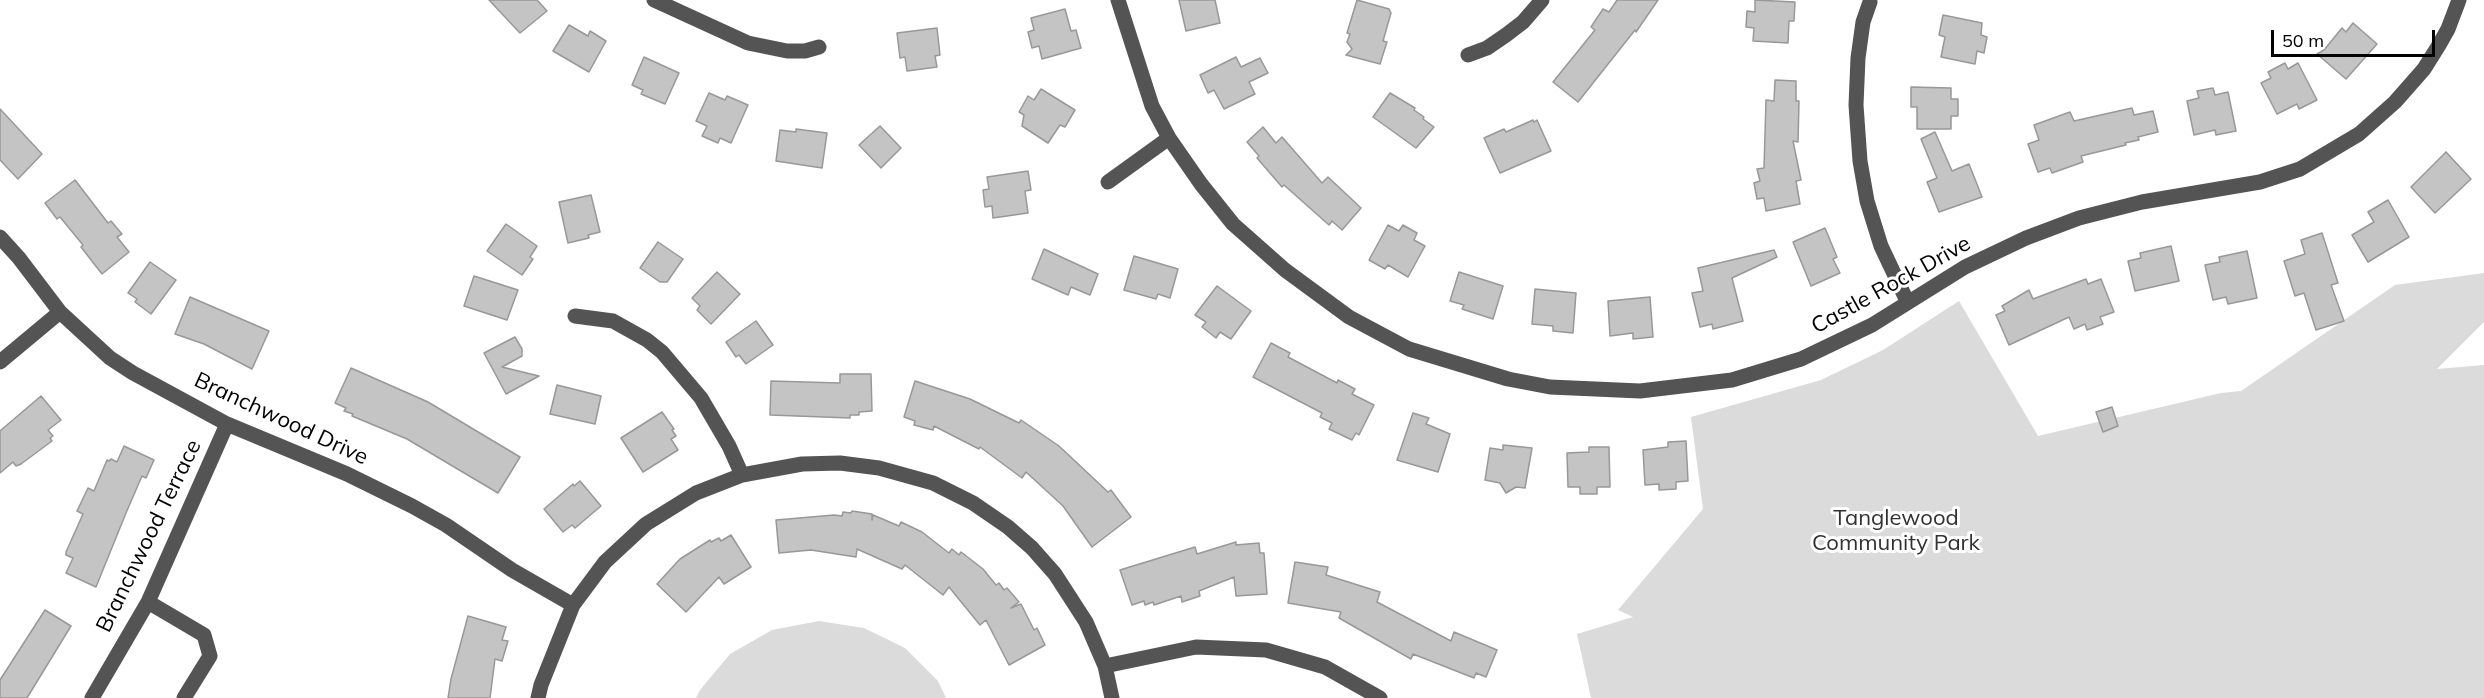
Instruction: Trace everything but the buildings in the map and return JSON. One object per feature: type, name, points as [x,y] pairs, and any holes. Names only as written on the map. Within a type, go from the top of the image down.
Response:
[{"type":"street","points":[[654,0],[747,43],[787,51],[805,51],[819,47]]},
{"type":"street","name":"Castle Rock Drive","points":[[1118,0],[1152,106],[1169,138],[1233,224],[1285,270],[1349,317],[1409,350],[1508,379],[1550,387],[1640,391],[1732,380],[1801,359],[1839,343],[1965,267],[2026,238],[2079,218],[2142,202],[2280,177],[2319,159],[2360,134],[2410,86],[2444,37],[2459,0]]},
{"type":"street","points":[[1468,54],[1487,48],[1506,35],[1523,22],[1542,0]]},
{"type":"street","points":[[1870,2],[1863,22],[1858,58],[1856,105],[1860,161],[1867,201],[1881,246],[1907,301]]},
{"type":"street","points":[[1108,182],[1169,138]]},
{"type":"street","name":"Branchwood Drive","points":[[0,237],[60,312],[110,358],[133,373],[227,424],[347,474],[412,506],[446,525],[512,570],[573,605]]},
{"type":"street","points":[[0,362],[60,312]]},
{"type":"street","points":[[575,316],[613,321],[647,340],[662,352],[701,398],[729,446],[742,475]]},
{"type":"street","name":"Branchwood Terrace","points":[[92,698],[148,602],[227,424]]},
{"type":"street","points":[[538,698],[573,605],[605,561],[646,524],[696,493],[742,475],[802,464],[840,464],[879,468],[933,483],[973,503],[1008,527],[1032,548],[1055,574],[1086,622],[1105,666],[1112,698]]},
{"type":"street","points":[[148,602],[204,635],[210,656],[183,698]]},
{"type":"street","points":[[1105,666],[1196,647],[1266,650],[1325,667],[1380,698]]},
{"type":"green space","name":"Tanglewood Community Park","points":[[2484,273],[2484,322],[2437,369],[2484,365],[2484,698],[1591,698],[1577,634],[1633,617],[1618,610],[1703,509],[1691,417],[1821,380],[1883,350],[1959,301],[2038,436],[2221,393],[2241,391],[2395,285]]},
{"type":"green space","points":[[819,621],[864,628],[905,648],[938,681],[946,698],[696,698],[730,654],[772,630]]}]
